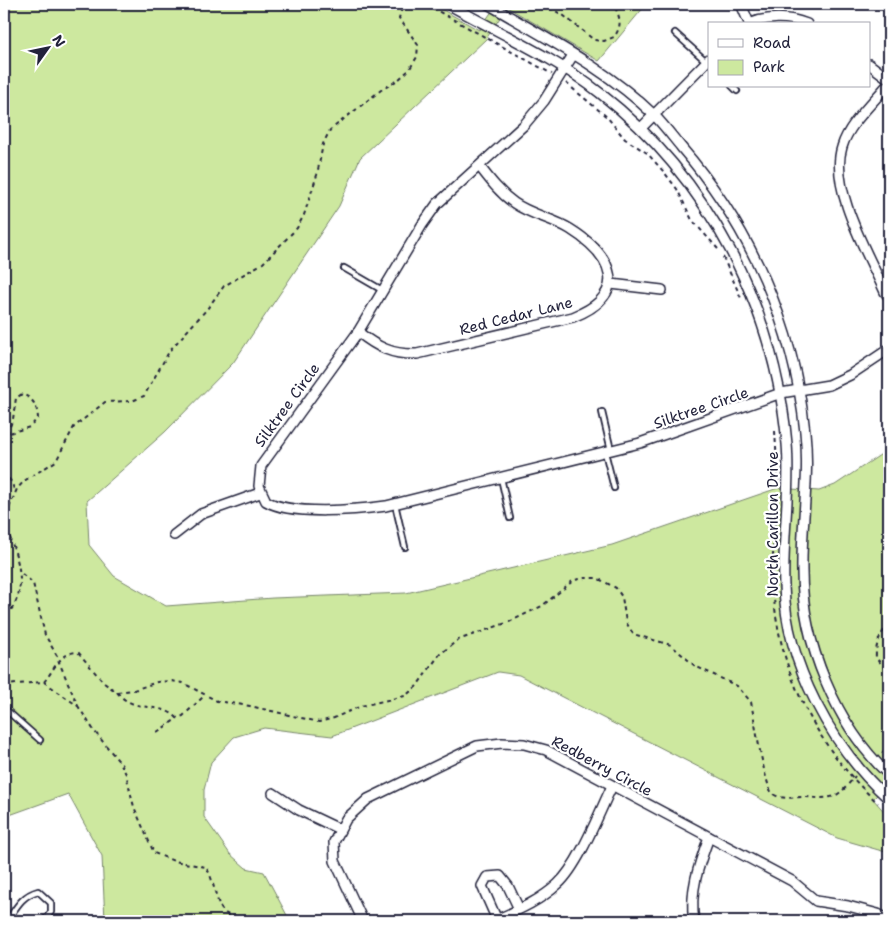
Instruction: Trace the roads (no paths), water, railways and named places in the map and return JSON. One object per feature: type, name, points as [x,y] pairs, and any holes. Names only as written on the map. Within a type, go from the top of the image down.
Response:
[{"type":"street","name":"North Carillon Drive","points":[[448,4],[564,69],[599,92],[641,128],[703,203],[728,242],[768,338],[781,393],[787,446],[788,491],[784,588],[790,630],[802,672],[821,714],[842,749],[871,783],[889,799]]},
{"type":"street","name":"North Carillon Drive","points":[[488,4],[573,54],[617,85],[654,115],[727,206],[753,252],[774,300],[791,354],[806,433],[807,484],[802,571],[806,618],[819,665],[837,706],[862,743],[889,775]]},
{"type":"street","points":[[741,4],[749,22]]},
{"type":"street","points":[[752,22],[770,17],[791,18],[802,22]]},
{"type":"street","name":"Silktree Circle","points":[[573,54],[544,101],[524,125],[432,211],[358,332],[261,466],[258,476],[260,492],[266,501],[285,509],[362,509],[395,504],[501,478],[640,443],[781,393],[829,385],[850,375],[889,348]]},
{"type":"street","points":[[641,128],[708,62]]},
{"type":"street","points":[[870,65],[889,81],[852,128],[842,146],[838,165],[845,201],[885,292],[889,297]]},
{"type":"street","points":[[480,166],[498,190],[515,203],[571,230],[598,253],[606,262],[611,284],[662,290]]},
{"type":"street","name":"Red Cedar Lane","points":[[358,332],[377,347],[391,352],[417,354],[573,317],[588,311],[602,300],[611,284]]},
{"type":"street","points":[[174,534],[201,514],[260,492]]},
{"type":"street","name":"Redberry Circle","points":[[339,828],[368,799],[477,746],[502,743],[524,744],[546,750],[792,881],[816,901],[848,906],[889,920]]},
{"type":"street","points":[[518,909],[508,886],[500,876],[486,878],[482,886],[496,921],[543,896],[559,884],[572,865],[612,786]]},
{"type":"street","points":[[273,793],[299,810],[339,828],[334,842],[334,861],[362,921]]},
{"type":"street","points":[[694,921],[693,890],[698,867],[709,837]]},
{"type":"street","points":[[6,918],[19,921]]},
{"type":"lane","points":[[675,33],[708,60]]},
{"type":"lane","points":[[734,88],[737,91]]},
{"type":"lane","points":[[344,268],[382,290]]},
{"type":"lane","points":[[602,412],[614,488]]},
{"type":"lane","points":[[501,478],[510,518]]},
{"type":"lane","points":[[395,504],[405,547]]},
{"type":"lane","points":[[4,708],[40,740]]},
{"type":"lane","points":[[6,918],[28,894],[38,891],[51,903],[51,912],[44,921]]}]
